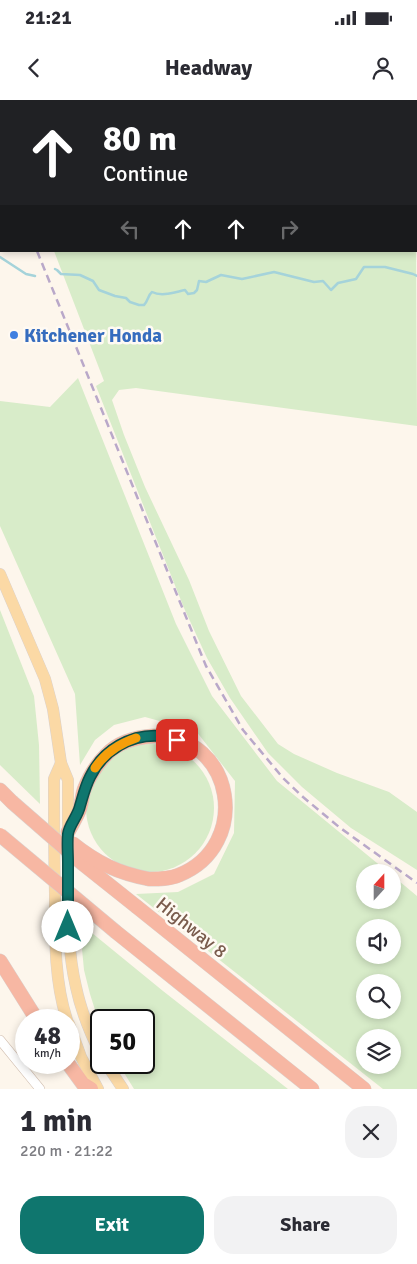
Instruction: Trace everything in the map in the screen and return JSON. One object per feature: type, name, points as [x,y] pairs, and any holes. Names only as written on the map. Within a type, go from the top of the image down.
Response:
[{"type":"highway","points":[[12,802],[30,810],[83,852],[99,862],[130,875],[149,879],[178,876],[191,870],[212,851],[220,838],[224,824],[226,810],[223,784],[210,762],[188,744],[163,736],[140,737],[117,746],[98,763],[90,776],[84,790],[80,809],[68,832]]},
{"type":"highway","name":"Highway 8","points":[[0,790],[83,864],[364,1089]]},
{"type":"highway","points":[[0,835],[116,932],[312,1089]]},
{"type":"highway","points":[[0,960],[31,1009]]},
{"type":"highway","points":[[76,1074],[91,1089]]},
{"type":"main road","points":[[0,574],[44,679],[53,709],[61,763],[68,780],[68,927],[76,986],[90,1031]]},
{"type":"main road","points":[[61,763],[54,779],[55,920],[57,965],[60,992],[65,1009]]},
{"type":"main road","points":[[80,1054],[98,1089]]},
{"type":"main road","points":[[113,1074],[123,1089]]},
{"type":"street","points":[[0,1040],[40,1089]]},
{"type":"green space","points":[[54,252],[416,252],[417,426],[136,388],[119,390],[112,400],[145,487],[189,580],[209,631],[241,696],[278,744],[294,754],[337,773],[389,792],[417,812],[417,870],[351,828],[302,787],[268,753],[230,698],[207,658],[184,608],[96,386],[104,381]]},
{"type":"green space","points":[[78,378],[176,624],[212,696],[277,781],[378,864],[356,864],[356,909],[401,909],[401,883],[417,896],[417,1089],[383,1089],[364,1074],[401,1074],[401,1029],[356,1029],[356,1068],[136,894],[178,892],[214,874],[234,833],[235,781],[196,731],[145,717],[114,725],[95,740],[80,765],[75,694],[0,526],[0,401],[50,407]]},
{"type":"green space","points":[[0,610],[34,696],[39,745],[40,804],[0,765]]},
{"type":"green space","points":[[150,744],[163,745],[175,749],[186,754],[196,762],[204,772],[209,783],[213,795],[213,821],[209,833],[204,844],[196,854],[186,862],[175,867],[163,871],[150,872],[137,871],[125,867],[114,862],[104,854],[96,844],[91,833],[87,821],[86,808],[87,795],[91,783],[96,772],[104,762],[114,754],[125,749],[137,745]]},
{"type":"green space","points":[[81,924],[288,1089],[134,1089],[125,1074],[155,1074],[155,1009],[95,1009],[84,970],[82,949],[84,946]]},
{"type":"waterway","points":[[0,257],[26,274],[35,276]]},
{"type":"waterway","points":[[55,269],[61,274],[80,275],[93,281],[99,290],[126,298],[130,302],[139,305],[144,305],[152,292],[164,294],[185,290],[188,294],[194,293],[197,290],[199,281],[206,282],[221,275],[242,279],[274,272],[314,282],[323,281],[331,290],[338,283],[356,279],[364,267],[385,267],[417,276]]},
{"type":"railway","points":[[37,252],[206,666],[243,730],[283,778],[303,797],[339,827],[417,883]]},
{"type":"slow traffic","points":[[95,768],[107,753],[117,746],[136,738]]},
{"type":"place","name":"Kitchener Honda","points":[[14,335]]},
{"type":"route","points":[[68,927],[68,832],[80,809],[84,790],[90,776],[107,753],[127,741],[151,736],[163,736],[177,740]]}]
